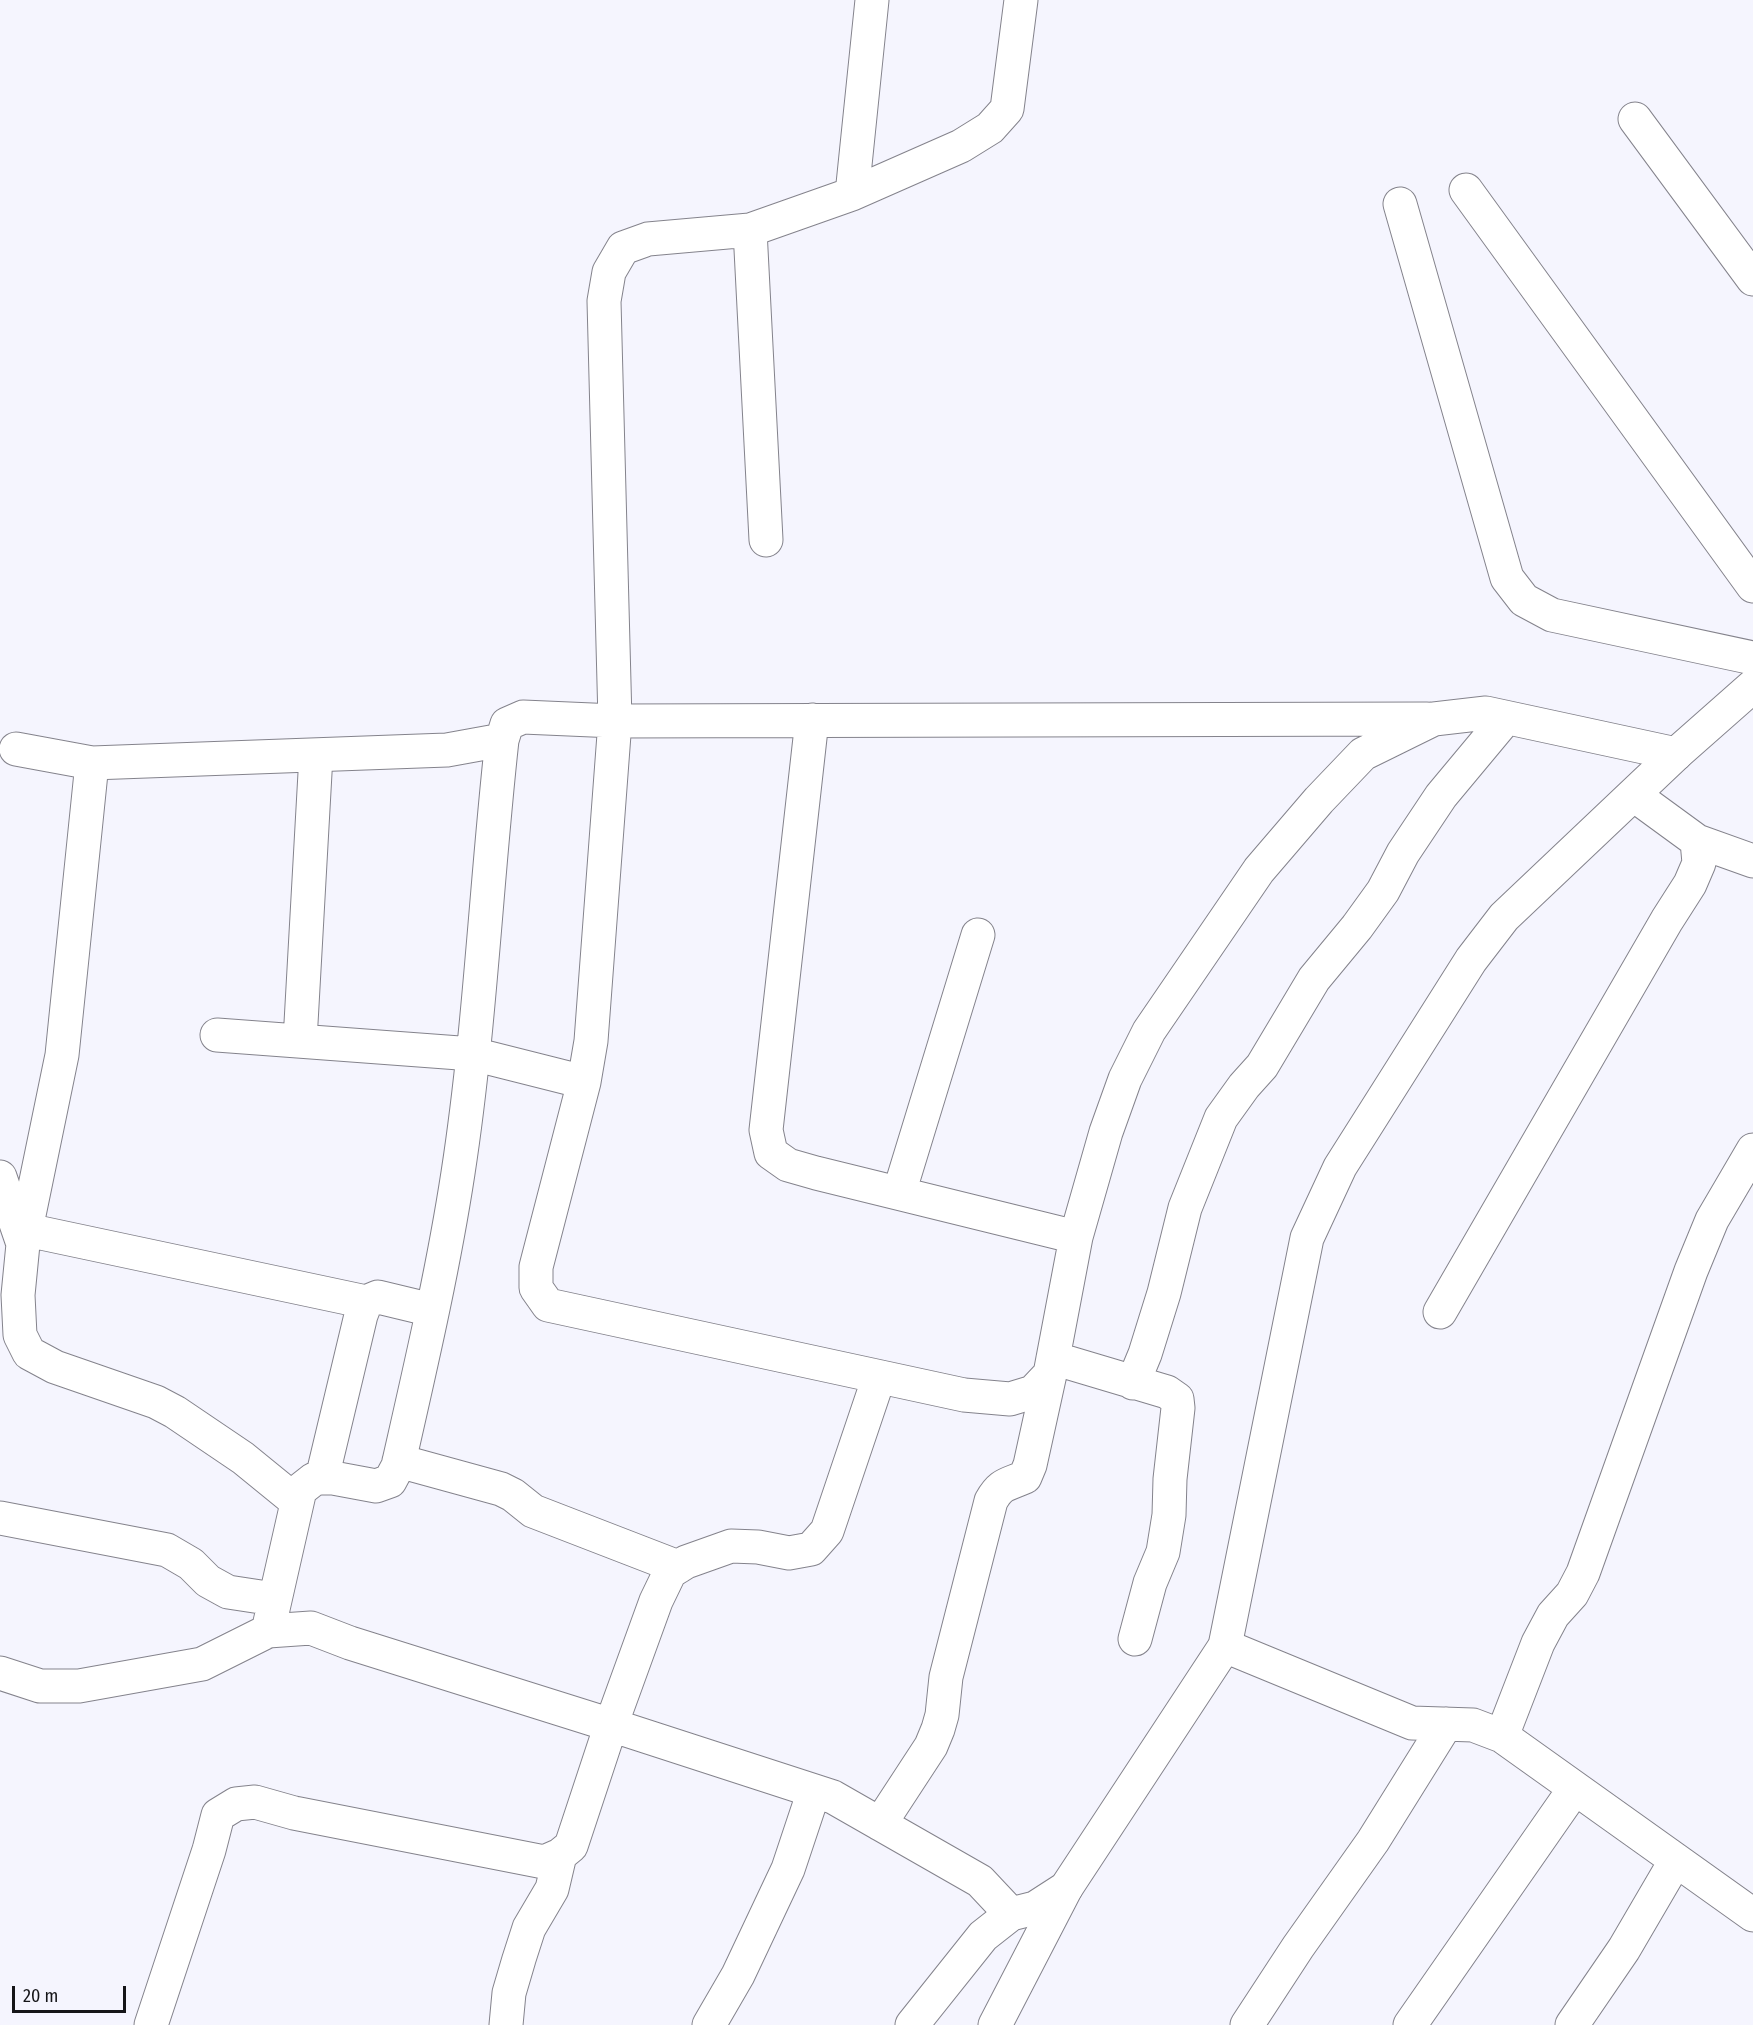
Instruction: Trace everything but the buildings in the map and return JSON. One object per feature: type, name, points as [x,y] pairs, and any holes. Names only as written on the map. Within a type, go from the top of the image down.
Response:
[{"type":"street","points":[[852,194],[872,0]]},
{"type":"street","points":[[1021,0],[1007,109],[990,128],[962,146],[852,194],[750,230],[648,239],[623,248],[609,272],[604,301],[615,720],[591,1041],[584,1082],[536,1267],[536,1288],[548,1305],[964,1395],[1010,1399],[1033,1392],[1051,1366]]},
{"type":"street","points":[[1635,119],[1753,279]]},
{"type":"street","points":[[1466,190],[1753,586]]},
{"type":"street","points":[[1400,204],[1506,578],[1524,600],[1552,615],[1753,658]]},
{"type":"street","points":[[750,230],[766,540]]},
{"type":"street","points":[[995,2025],[1066,1888],[1225,1646],[1307,1238],[1340,1167],[1471,960],[1504,917],[1676,754],[1753,686]]},
{"type":"street","points":[[268,1631],[300,1490],[314,1479],[322,1478],[376,1486],[390,1481],[399,1461],[432,1310],[458,1174],[473,1054],[502,740],[507,724],[523,717],[615,720],[1434,719],[1486,713],[1676,754]]},
{"type":"street","points":[[1133,1383],[1164,1293],[1185,1208],[1221,1118],[1262,1066],[1314,979],[1383,891],[1403,854],[1441,796],[1506,718]]},
{"type":"street","points":[[880,1824],[931,1746],[938,1729],[949,1666],[991,1501],[997,1490],[1005,1483],[1025,1477],[1030,1465],[1076,1237],[1106,1132],[1125,1079],[1149,1031],[1259,870],[1319,800],[1364,754],[1434,719]]},
{"type":"street","points":[[813,720],[766,1130],[771,1153],[788,1165],[1076,1237]]},
{"type":"street","points":[[16,748],[92,763],[447,750],[502,740]]},
{"type":"street","points":[[300,1041],[316,755]]},
{"type":"street","points":[[92,763],[62,1055],[25,1237],[9,1294],[20,1335],[29,1353],[56,1367],[156,1402],[175,1412],[243,1458],[297,1502]]},
{"type":"street","points":[[1634,795],[1697,841],[1753,861]]},
{"type":"street","points":[[1440,1312],[1661,930],[1690,884],[1699,863],[1697,841]]},
{"type":"street","points":[[899,1193],[978,935]]},
{"type":"street","points":[[217,1035],[473,1054],[584,1082]]},
{"type":"street","points":[[1502,1736],[1538,1643],[1553,1615],[1572,1594],[1583,1573],[1691,1271],[1712,1220],[1753,1150]]},
{"type":"street","points":[[0,1177],[25,1237]]},
{"type":"street","points":[[25,1237],[366,1302],[378,1297],[432,1310]]},
{"type":"street","points":[[322,1478],[366,1302]]},
{"type":"street","points":[[1051,1366],[1133,1383],[1167,1392],[1177,1398],[1169,1515],[1163,1552],[1150,1583],[1135,1639]]},
{"type":"street","points":[[151,2025],[209,1850],[218,1815],[236,1804],[255,1802],[294,1813],[544,1862],[560,1855],[571,1846],[611,1725],[656,1601],[670,1572],[731,1546],[758,1547],[789,1553],[812,1549],[827,1531],[879,1377]]},
{"type":"street","points":[[399,1461],[501,1489],[513,1495],[533,1511],[678,1567]]},
{"type":"street","points":[[0,1518],[167,1550],[191,1564],[208,1581],[228,1592],[274,1599]]},
{"type":"street","points":[[0,1673],[40,1686],[79,1686],[202,1664],[268,1631],[311,1628],[350,1643],[833,1797],[981,1881],[1011,1914]]},
{"type":"street","points":[[1225,1646],[1412,1723],[1473,1725],[1502,1736],[1753,1915]]},
{"type":"street","points":[[1246,2025],[1373,1841],[1446,1724]]},
{"type":"street","points":[[1410,2025],[1575,1788]]},
{"type":"street","points":[[709,2025],[738,1975],[788,1869],[814,1791]]},
{"type":"street","points":[[506,2025],[509,1993],[522,1949],[529,1928],[552,1889],[560,1855]]},
{"type":"street","points":[[1572,2025],[1624,1949],[1676,1860]]},
{"type":"street","points":[[912,2025],[983,1936],[1011,1914],[1035,1908],[1066,1888]]}]
